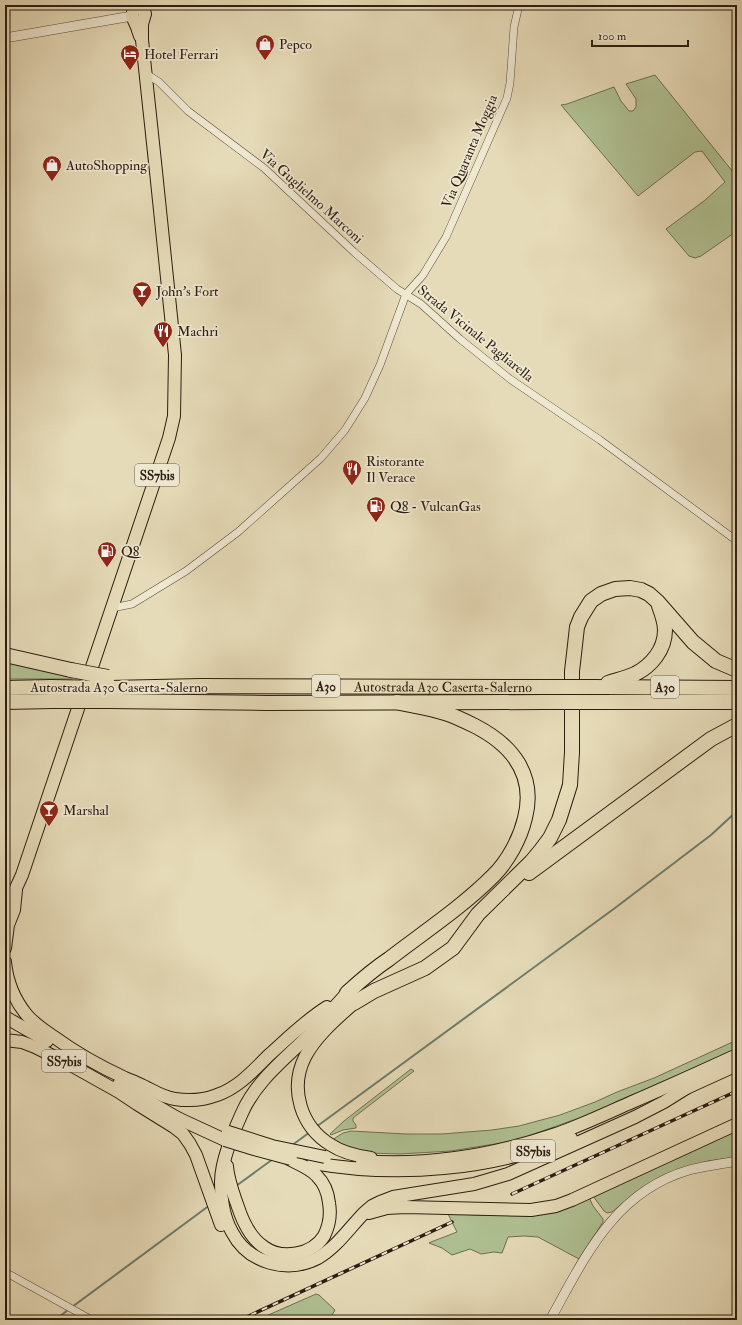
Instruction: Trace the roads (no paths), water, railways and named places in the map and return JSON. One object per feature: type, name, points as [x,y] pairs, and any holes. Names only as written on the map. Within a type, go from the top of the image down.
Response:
[{"type":"highway","points":[[350,998],[374,991],[425,968],[453,948],[478,914],[541,850],[550,838],[562,812],[570,785],[572,752],[572,671],[578,627],[581,617],[591,601],[608,590],[630,588],[641,590],[649,594],[658,602],[693,642],[716,661],[737,670]]},
{"type":"highway","points":[[592,687],[634,675],[652,662],[659,652],[664,640],[665,630],[658,602]]},
{"type":"highway","points":[[5,655],[71,670],[109,688]]},
{"type":"highway","name":"Autostrada A30 Caserta-Salerno","points":[[5,702],[51,694],[109,688],[181,686],[737,688]]},
{"type":"highway","name":"Autostrada A30 Caserta-Salerno","points":[[5,688],[51,694]]},
{"type":"highway","name":"Autostrada A30 Caserta-Salerno","points":[[109,688],[266,703],[737,702]]},
{"type":"highway","points":[[350,998],[388,959],[468,898],[494,875],[510,855],[523,827],[528,805],[523,774],[515,757],[506,746],[494,736],[464,720],[445,713],[397,702]]},
{"type":"highway","points":[[499,894],[711,739],[737,725]]},
{"type":"highway","points":[[468,898],[495,887],[519,872]]},
{"type":"main road","name":"SS7bis","points":[[5,912],[16,890],[169,438],[174,416],[174,355],[145,73],[142,24],[137,12]]},
{"type":"main road","name":"SS7bis","points":[[5,948],[8,926],[14,910],[16,890]]},
{"type":"main road","name":"SS7bis","points":[[5,962],[10,988],[27,1015],[70,1049]]},
{"type":"main road","points":[[309,1166],[326,1188],[330,1209],[330,1220],[324,1236],[314,1246],[298,1254],[280,1254],[264,1248],[252,1237],[226,1188],[222,1172],[228,1139],[256,1088],[278,1064],[350,998]]},
{"type":"main road","points":[[125,1078],[162,1096],[175,1099],[190,1100],[217,1095],[228,1091],[239,1083],[300,1028],[324,1009],[350,998]]},
{"type":"main road","points":[[350,998],[313,1045],[305,1058],[299,1073],[297,1085],[298,1096],[303,1114],[314,1132],[331,1146],[352,1155],[390,1162]]},
{"type":"main road","name":"SS7bis","points":[[5,1017],[179,1118]]},
{"type":"main road","name":"SS7bis","points":[[42,1038],[70,1049],[125,1078],[137,1087],[228,1139],[325,1157],[390,1162],[440,1160],[474,1155],[534,1141],[582,1124],[737,1055]]},
{"type":"main road","name":"SS7bis","points":[[5,1040],[22,1042],[35,1047],[119,1092],[139,1100],[157,1110],[254,1149],[309,1166],[405,1171],[448,1168],[475,1164],[508,1158],[534,1151],[574,1137],[737,1065]]},
{"type":"main road","points":[[119,1092],[136,1104],[164,1120],[183,1134],[196,1155],[210,1195],[224,1222],[233,1234],[253,1256],[269,1263],[283,1265],[316,1259],[335,1245],[372,1206],[387,1198],[474,1184],[508,1174],[635,1117],[664,1102],[688,1087]]},
{"type":"main road","points":[[355,1223],[367,1213],[396,1207],[531,1210],[556,1206],[737,1124]]},
{"type":"main road","points":[[224,1222],[226,1188]]},
{"type":"street","name":"Via Quaranta Moggia","points":[[406,294],[424,275],[446,238],[508,98],[514,27],[519,5]]},
{"type":"street","points":[[5,38],[137,12]]},
{"type":"street","name":"Via Guglielmo Marconi","points":[[145,73],[159,82],[188,111],[264,168],[354,252],[397,289],[406,294]]},
{"type":"street","name":"Strada Vicinale Pagliarella","points":[[112,608],[132,604],[186,572],[238,532],[321,458],[345,430],[365,398],[380,365],[406,294],[421,304],[460,339],[510,379],[600,440],[737,540]]},
{"type":"street","points":[[550,1320],[591,1247],[605,1227],[635,1198],[651,1187],[688,1171],[737,1161]]},
{"type":"street","points":[[5,1272],[92,1320]]},
{"type":"waterway","points":[[316,1127],[615,908],[711,835],[737,811]]},
{"type":"waterway","points":[[291,1146],[310,1132]]},
{"type":"waterway","points":[[236,1186],[273,1159]]},
{"type":"waterway","points":[[72,1307],[210,1205]]},
{"type":"waterway","points":[[55,1320],[68,1310]]},
{"type":"railway","points":[[512,1194],[737,1091]]},
{"type":"railway","points":[[240,1320],[452,1222]]},
{"type":"place","name":"Pepco","points":[[265,61]]},
{"type":"place","name":"Hotel Ferrari","points":[[130,71]]},
{"type":"place","name":"AutoShopping","points":[[52,182]]},
{"type":"place","name":"John's Fort","points":[[142,308]]},
{"type":"place","name":"Machri","points":[[163,348]]},
{"type":"place","name":"Ristorante Il Verace","points":[[352,486]]},
{"type":"place","name":"Q8 - VulcanGas","points":[[376,523]]},
{"type":"place","name":"Q8","points":[[107,568]]},
{"type":"place","name":"Marshal","points":[[49,827]]}]
